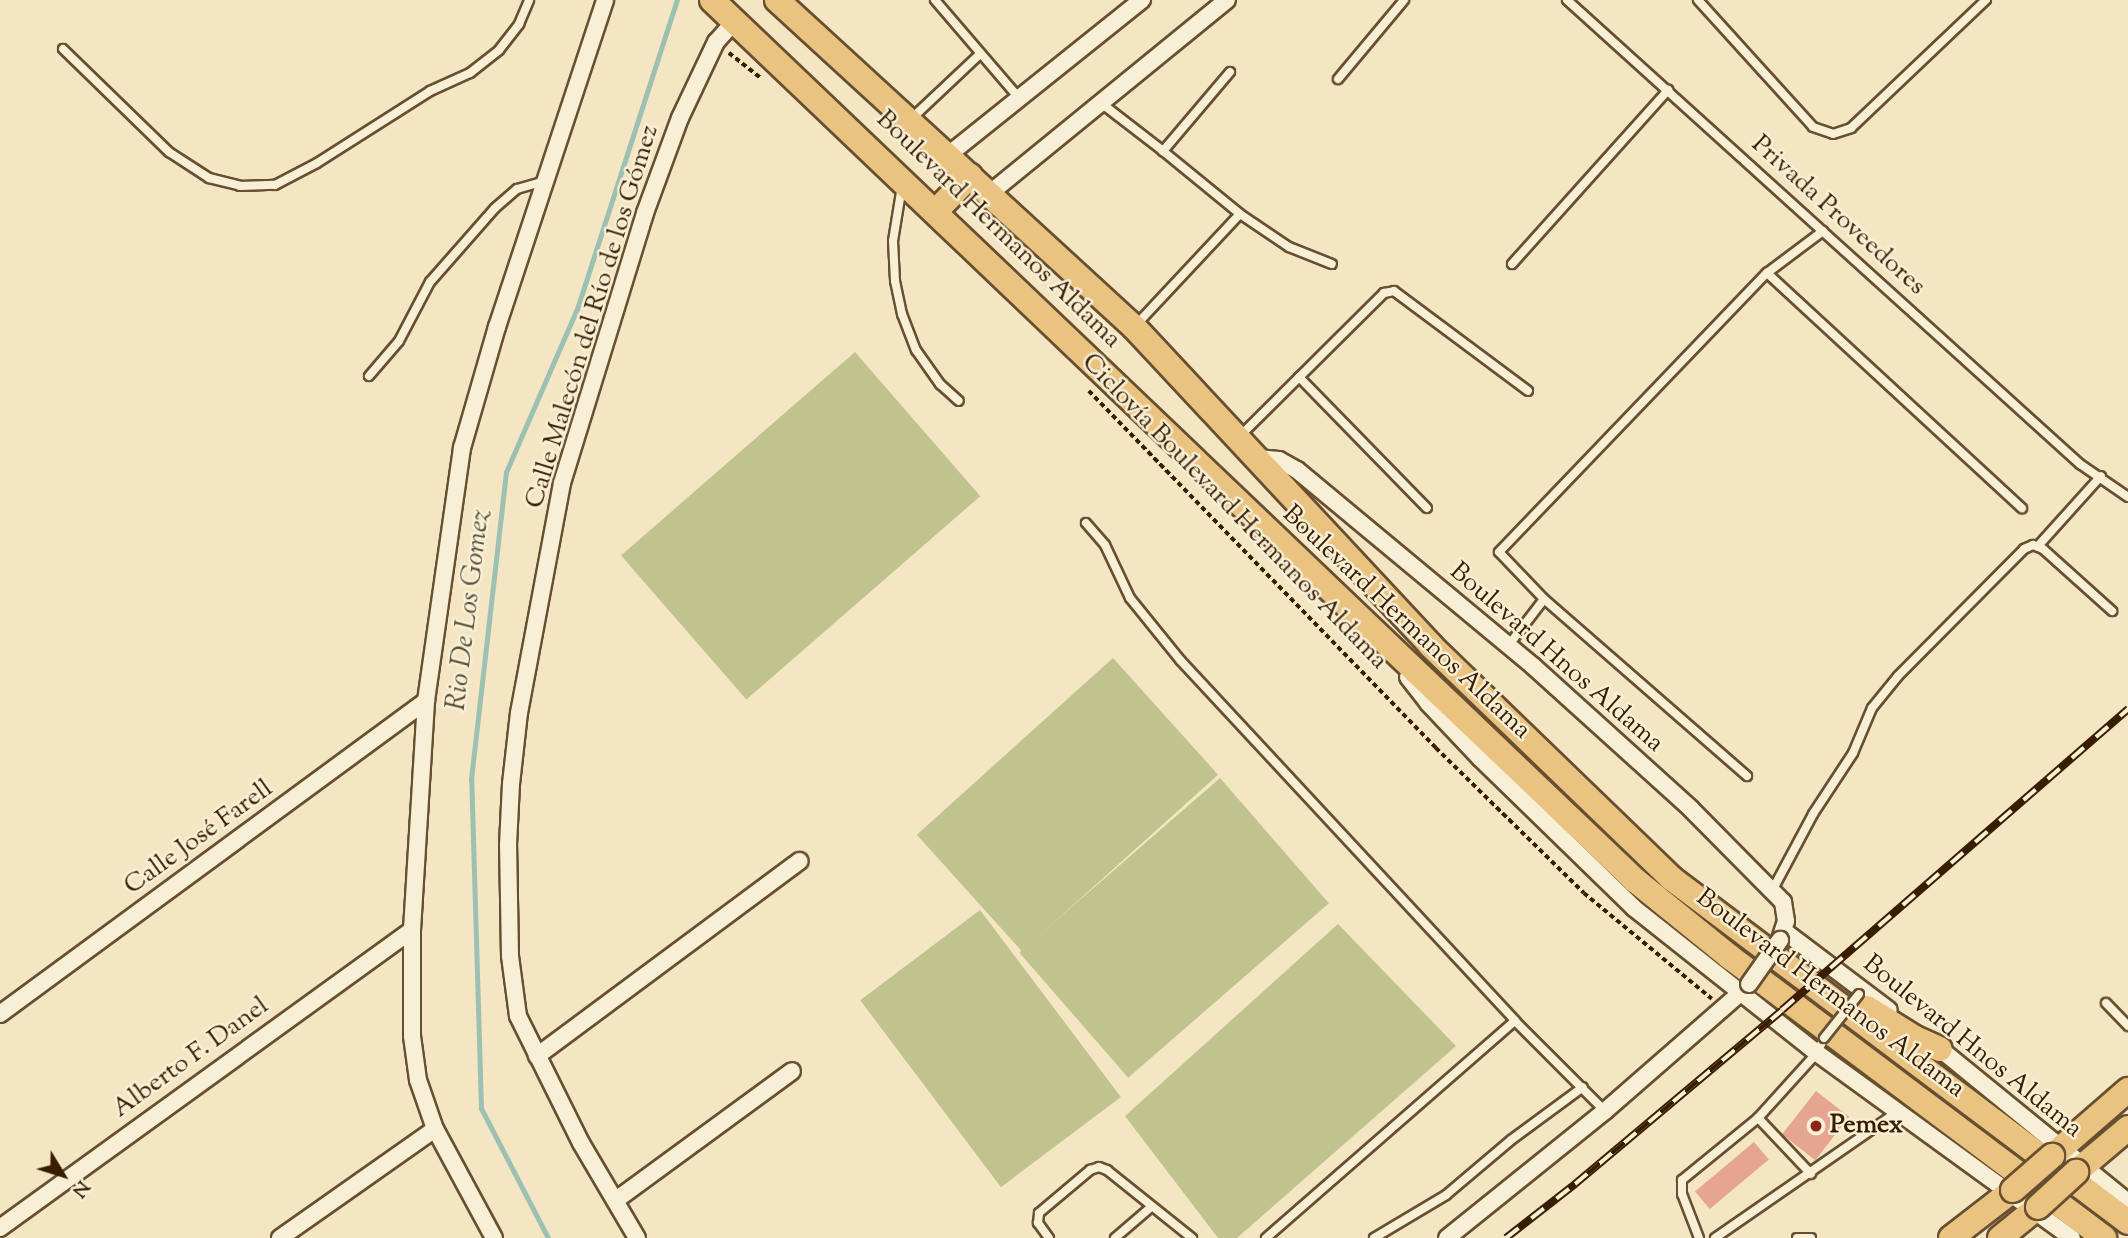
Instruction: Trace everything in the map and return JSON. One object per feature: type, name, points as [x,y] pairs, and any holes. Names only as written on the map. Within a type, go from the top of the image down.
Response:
[{"type":"main road","name":"Boulevard Hermanos Aldama","points":[[787,3],[947,156],[1134,327],[1432,646],[1671,878],[2128,1222]]},
{"type":"main road","name":"Boulevard Hermanos Aldama","points":[[722,9],[903,179],[1383,643],[1636,881],[1687,923],[2104,1238]]},
{"type":"main road","points":[[936,211],[970,176]]},
{"type":"main road","points":[[1819,989],[1836,990],[1915,1038],[1940,1049]]},
{"type":"main road","points":[[1951,1238],[2011,1192],[2128,1090]]},
{"type":"main road","points":[[2000,1238],[2128,1128]]},
{"type":"street","points":[[494,1238],[435,1129],[418,1080],[412,1036],[412,930],[426,701],[462,448],[604,0]]},
{"type":"street","points":[[947,156],[1142,0]]},
{"type":"street","points":[[989,194],[1227,0]]},
{"type":"street","name":"Calle Malecón del Río de los Gómez","points":[[637,1238],[581,1143],[518,1016],[511,967],[508,845],[519,713],[562,483],[645,213],[680,118],[716,42],[722,9]]},
{"type":"street","name":"Boulevard Hnos Aldama","points":[[1257,458],[1279,460],[1297,470],[1508,646],[1657,778],[1773,889],[1783,902],[1782,935],[1940,1049],[2057,1152],[2128,1202]]},
{"type":"street","points":[[1383,643],[1428,703],[1480,758],[1634,908],[1820,1046],[1897,1112],[2036,1209],[2072,1238]]},
{"type":"street","name":"Calle José Farell","points":[[0,1014],[426,701]]},
{"type":"street","points":[[537,1056],[800,861]]},
{"type":"street","name":"Alberto F. Danel","points":[[0,1228],[412,930]]},
{"type":"street","points":[[1447,1238],[1605,1111],[1724,1009],[1745,989],[1782,935]]},
{"type":"street","points":[[617,1200],[792,1071]]},
{"type":"street","points":[[280,1238],[435,1129]]},
{"type":"lane","points":[[63,49],[169,152],[209,178],[240,186],[275,185],[317,163],[430,91],[470,73],[499,50],[519,24],[529,0]]},
{"type":"lane","points":[[935,0],[1019,98]]},
{"type":"lane","points":[[1338,79],[1404,0]]},
{"type":"lane","name":"Privada Proveedores","points":[[1567,0],[2080,464],[2126,492]]},
{"type":"lane","points":[[1698,0],[1813,127],[1823,133],[1833,134],[1851,128],[1986,0]]},
{"type":"lane","points":[[910,121],[980,54]]},
{"type":"lane","points":[[1163,151],[1230,72]]},
{"type":"lane","points":[[1512,264],[1668,90]]},
{"type":"lane","points":[[1101,103],[1240,214],[1289,247],[1332,264]]},
{"type":"lane","points":[[903,179],[893,242],[895,281],[902,314],[916,350],[940,384],[959,401]]},
{"type":"lane","points":[[369,376],[399,341],[430,282],[495,208],[517,189],[545,181]]},
{"type":"lane","points":[[1134,327],[1240,214]]},
{"type":"lane","points":[[1747,776],[1544,599],[1499,552],[1767,273],[1823,231]]},
{"type":"lane","points":[[1767,273],[2022,508]]},
{"type":"lane","points":[[1238,438],[1384,293],[1394,291],[1528,391]]},
{"type":"lane","points":[[1299,377],[1427,508]]},
{"type":"lane","points":[[1773,889],[1813,814],[1853,752],[1872,708],[1898,676],[2024,549],[2038,546],[2101,476]]},
{"type":"lane","points":[[1086,523],[1105,545],[1130,598],[1181,661],[1515,1021],[1605,1111]]},
{"type":"lane","points":[[2038,546],[2112,611]]},
{"type":"lane","points":[[1508,646],[1544,599]]},
{"type":"lane","points":[[1699,1238],[1682,1194],[1682,1180],[1758,1118],[1820,1046],[1860,992]]},
{"type":"lane","points":[[2106,1003],[2128,1026]]},
{"type":"lane","points":[[1266,1238],[1515,1021]]},
{"type":"lane","points":[[1374,1238],[1446,1195],[1511,1139],[1583,1087]]},
{"type":"lane","points":[[1715,1238],[1897,1112]]},
{"type":"lane","points":[[1758,1118],[1811,1174]]},
{"type":"lane","points":[[1049,1238],[1038,1223],[1038,1213],[1094,1168],[1107,1170],[1192,1238]]},
{"type":"lane","points":[[1115,1238],[1151,1207]]},
{"type":"lane","points":[[1797,1238],[1811,1238]]},
{"type":"path","points":[[716,42],[766,83]]},
{"type":"path","name":"Ciclovía Boulevard Hermanos Aldama","points":[[1083,385],[1436,748],[1584,893],[1724,1009]]},
{"type":"green space","points":[[855,352],[980,496],[746,700],[621,555]]},
{"type":"green space","points":[[1113,658],[1218,775],[1022,951],[917,835]]},
{"type":"green space","points":[[1220,778],[1329,903],[1128,1078],[1019,953]]},
{"type":"green space","points":[[980,910],[1121,1097],[1001,1187],[860,1000]]},
{"type":"green space","points":[[1338,924],[1456,1046],[1237,1238],[1218,1238],[1125,1116]]},
{"type":"building","name":"Pemex","points":[[1816,1091],[1849,1117],[1815,1160],[1782,1134]]},
{"type":"building","name":"Pemex","points":[[1754,1142],[1769,1160],[1710,1209],[1695,1191]]},
{"type":"waterway","name":"Rio De Los Gomez","points":[[548,1238],[481,1108],[471,779],[506,472],[577,309],[677,0]]},
{"type":"railway","points":[[1506,1238],[1575,1184],[1782,1010],[2128,709]]},
{"type":"place","name":"Pemex","points":[[1816,1126]]}]
